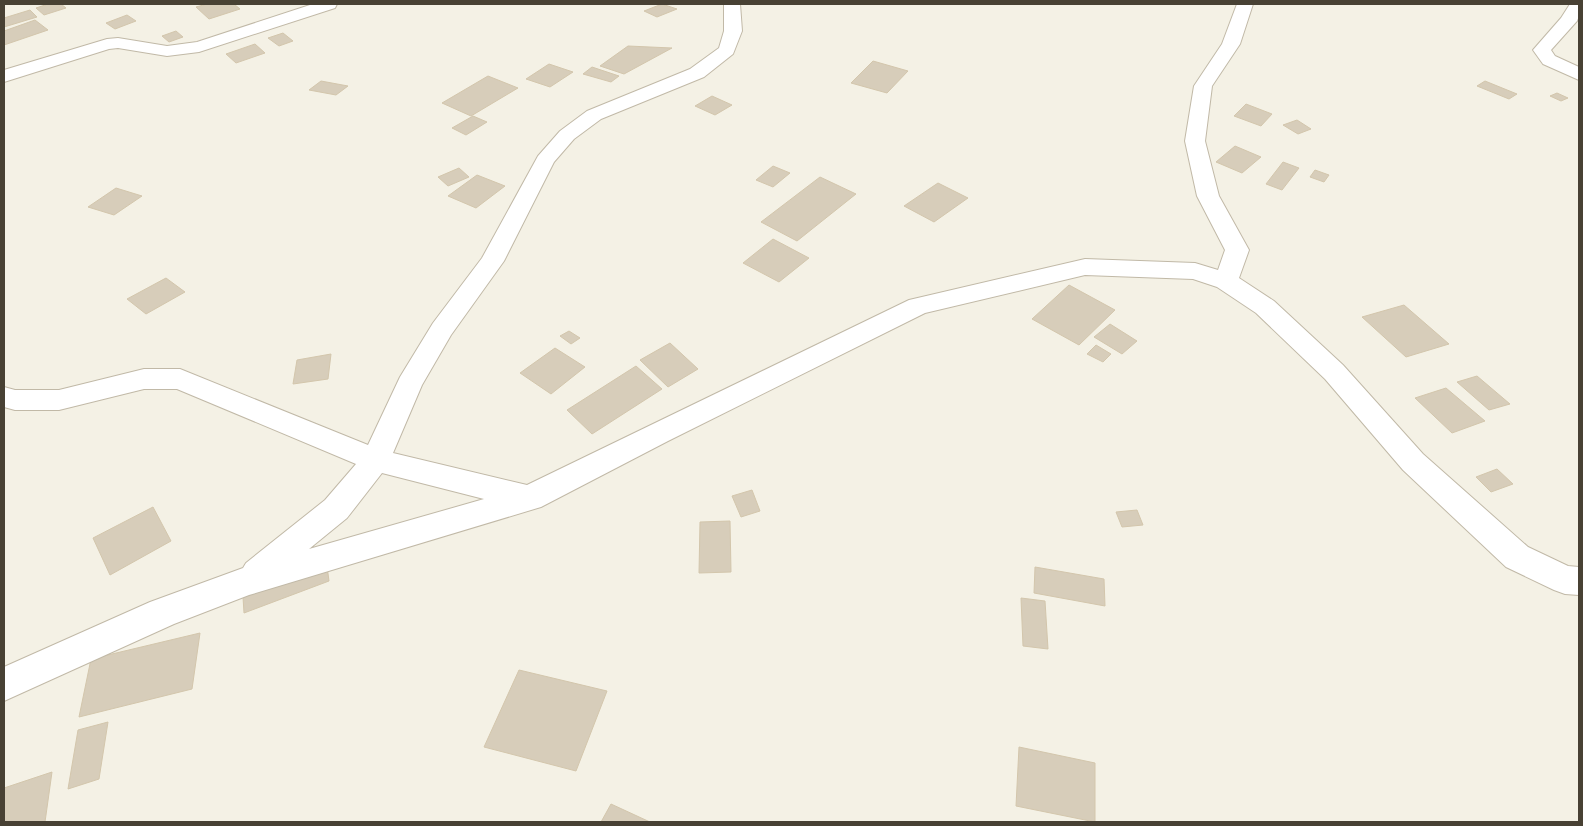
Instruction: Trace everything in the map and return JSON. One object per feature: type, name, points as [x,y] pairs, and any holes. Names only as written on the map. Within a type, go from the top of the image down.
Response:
[{"type":"street","points":[[4,76],[107,44],[118,43],[167,51],[200,47],[329,4]]},
{"type":"street","points":[[247,581],[336,509],[376,460],[409,384],[442,329],[492,262],[544,160],[567,135],[594,115],[697,73],[727,50],[733,31],[732,4]]},
{"type":"street","points":[[1226,281],[1237,250],[1208,196],[1195,141],[1203,86],[1231,44],[1245,4]]},
{"type":"street","points":[[1578,4],[1568,20],[1542,50],[1549,60],[1579,74]]},
{"type":"street","points":[[4,684],[162,613],[247,581],[530,498],[918,306],[1085,266],[1195,271],[1226,281],[1265,307],[1334,372],[1413,462],[1517,558],[1565,580],[1579,581]]},
{"type":"street","points":[[4,397],[16,400],[59,400],[144,379],[180,379],[376,460],[530,498]]},
{"type":"building","points":[[48,4],[61,4],[66,8],[44,15],[36,8]]},
{"type":"building","points":[[207,4],[234,4],[240,9],[209,19],[196,7]]},
{"type":"building","points":[[662,4],[677,9],[657,17],[644,11]]},
{"type":"building","points":[[30,10],[37,17],[4,27],[4,18]]},
{"type":"building","points":[[127,15],[136,21],[115,29],[106,23]]},
{"type":"building","points":[[35,20],[48,30],[4,45],[4,31]]},
{"type":"building","points":[[176,31],[183,37],[169,42],[162,36]]},
{"type":"building","points":[[283,33],[293,41],[279,46],[268,38]]},
{"type":"building","points":[[255,44],[265,53],[236,63],[226,54]]},
{"type":"building","points":[[628,46],[672,48],[624,74],[600,66]]},
{"type":"building","points":[[873,61],[908,71],[887,93],[851,83]]},
{"type":"building","points":[[549,64],[573,72],[550,87],[526,79]]},
{"type":"building","points":[[592,67],[619,76],[611,82],[583,74]]},
{"type":"building","points":[[488,76],[518,88],[471,116],[442,103]]},
{"type":"building","points":[[321,81],[348,86],[336,95],[309,90]]},
{"type":"building","points":[[1485,81],[1517,94],[1509,99],[1477,86]]},
{"type":"building","points":[[1557,93],[1568,98],[1561,101],[1550,96]]},
{"type":"building","points":[[712,96],[732,105],[715,115],[695,106]]},
{"type":"building","points":[[1246,104],[1272,114],[1261,126],[1234,116]]},
{"type":"building","points":[[473,116],[487,122],[466,135],[452,128]]},
{"type":"building","points":[[1297,120],[1311,129],[1298,134],[1283,125]]},
{"type":"building","points":[[1235,146],[1261,157],[1242,173],[1216,162]]},
{"type":"building","points":[[1283,162],[1299,168],[1282,190],[1266,184]]},
{"type":"building","points":[[773,166],[790,173],[773,187],[756,180]]},
{"type":"building","points":[[459,168],[469,177],[448,186],[438,177]]},
{"type":"building","points":[[1315,170],[1329,175],[1324,182],[1310,177]]},
{"type":"building","points":[[477,175],[505,186],[476,208],[448,196]]},
{"type":"building","points":[[820,177],[856,194],[797,241],[761,222]]},
{"type":"building","points":[[938,183],[968,198],[934,222],[904,206]]},
{"type":"building","points":[[116,188],[142,196],[114,215],[88,207]]},
{"type":"building","points":[[773,239],[809,258],[779,282],[743,263]]},
{"type":"building","points":[[166,278],[185,292],[146,314],[127,299]]},
{"type":"building","points":[[1069,285],[1115,310],[1079,345],[1032,319]]},
{"type":"building","points":[[1404,305],[1449,344],[1406,357],[1362,317]]},
{"type":"building","points":[[1110,324],[1137,341],[1122,354],[1094,337]]},
{"type":"building","points":[[569,331],[580,338],[571,344],[560,336]]},
{"type":"building","points":[[670,343],[698,369],[668,387],[640,360]]},
{"type":"building","points":[[1096,345],[1111,354],[1103,362],[1087,354]]},
{"type":"building","points":[[555,348],[585,367],[551,394],[520,373]]},
{"type":"building","points":[[331,354],[328,379],[293,384],[297,360]]},
{"type":"building","points":[[636,366],[662,389],[592,434],[567,410]]},
{"type":"building","points":[[1477,376],[1510,404],[1489,410],[1457,382]]},
{"type":"building","points":[[1446,388],[1485,421],[1452,433],[1415,398]]},
{"type":"building","points":[[1497,469],[1513,484],[1491,492],[1476,477]]},
{"type":"building","points":[[752,490],[760,511],[741,517],[732,496]]},
{"type":"building","points":[[153,507],[171,541],[110,575],[93,538]]},
{"type":"building","points":[[1137,510],[1143,525],[1122,527],[1116,512]]},
{"type":"building","points":[[730,521],[731,572],[699,573],[700,522]]},
{"type":"building","points":[[327,566],[329,581],[244,613],[243,597]]},
{"type":"building","points":[[1035,567],[1104,579],[1105,606],[1034,593]]},
{"type":"building","points":[[1021,598],[1045,601],[1048,649],[1023,646]]},
{"type":"building","points":[[200,633],[192,689],[79,717],[91,659]]},
{"type":"building","points":[[519,670],[607,691],[576,771],[484,747]]},
{"type":"building","points":[[108,722],[99,779],[68,789],[78,730]]},
{"type":"building","points":[[1019,747],[1095,763],[1095,822],[1016,806]]},
{"type":"building","points":[[52,772],[45,822],[4,822],[4,788]]},
{"type":"building","points":[[611,804],[650,822],[601,822]]}]
